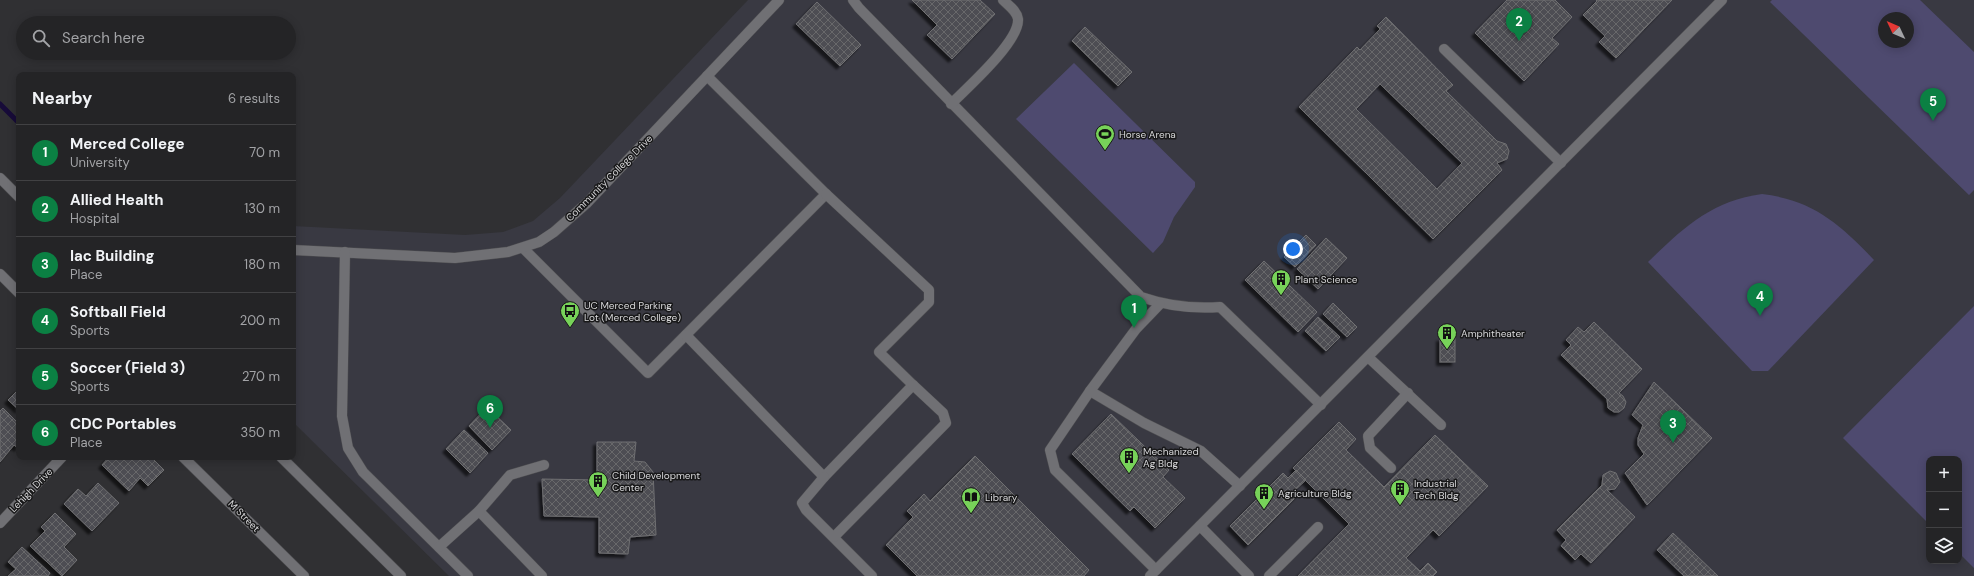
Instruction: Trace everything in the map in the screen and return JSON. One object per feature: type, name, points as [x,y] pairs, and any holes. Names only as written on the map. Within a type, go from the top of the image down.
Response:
[{"type":"street","name":"Community College Drive","points":[[296,250],[456,258],[483,256],[523,248],[539,242],[554,232],[587,203],[779,0]]},
{"type":"street","points":[[853,0],[858,8],[951,104],[1141,297],[1160,304],[1195,309],[1220,307],[1321,405]]},
{"type":"street","points":[[951,104],[1005,48],[1014,35],[1018,21],[1016,13],[1003,0]]},
{"type":"street","points":[[1160,304],[1136,329],[1090,391],[1050,450],[1055,470],[1153,573],[1722,0]]},
{"type":"street","points":[[1444,49],[1560,163]]},
{"type":"street","points":[[707,76],[826,194],[929,290],[929,302],[879,352],[943,413],[946,423],[834,537]]},
{"type":"street","points":[[0,178],[16,194]]},
{"type":"street","points":[[523,248],[648,373],[826,194]]},
{"type":"street","points":[[345,252],[342,416],[348,448],[363,472],[468,576]]},
{"type":"street","points":[[0,274],[16,290]]},
{"type":"street","points":[[686,335],[824,477]]},
{"type":"street","points":[[1368,357],[1441,425]]},
{"type":"street","points":[[872,576],[806,510],[802,503],[824,477],[913,385]]},
{"type":"street","points":[[1090,391],[1144,422],[1201,451],[1240,486]]},
{"type":"street","points":[[1390,468],[1370,448],[1368,436],[1408,394]]},
{"type":"street","name":"Lehigh Drive","points":[[0,523],[59,460]]},
{"type":"street","name":"M Street","points":[[186,460],[304,576]]},
{"type":"street","points":[[284,460],[401,576]]},
{"type":"street","points":[[439,547],[478,511],[510,475],[544,465]]},
{"type":"street","points":[[478,511],[542,576]]},
{"type":"street","points":[[1200,526],[1249,576]]},
{"type":"street","points":[[1269,576],[1318,526]]},
{"type":"shaded area","points":[[748,0],[1974,0],[1974,576],[449,576],[296,425],[296,226],[465,235],[503,232],[533,221],[560,198]]},
{"type":"shaded area","points":[[1772,0],[1920,0],[1974,52],[1974,190],[1969,195],[1770,2]]},
{"type":"shaded area","name":"Horse Arena","points":[[1074,63],[1195,182],[1195,187],[1174,217],[1163,242],[1153,253],[1016,119]]},
{"type":"shaded area","points":[[1762,194],[1780,197],[1811,208],[1837,225],[1874,260],[1768,371],[1752,371],[1648,262],[1673,238],[1699,218],[1728,203]]},
{"type":"shaded area","points":[[1974,306],[1974,568],[1962,556],[1962,456],[1926,456],[1926,521],[1843,438]]},
{"type":"building","points":[[912,0],[980,0],[995,14],[952,59],[927,35],[937,25]]},
{"type":"building","points":[[1507,0],[1555,0],[1572,17],[1552,38],[1559,44],[1524,81],[1475,33]]},
{"type":"building","points":[[1596,0],[1672,0],[1616,58],[1599,42],[1605,36],[1583,15],[1597,1]]},
{"type":"building","points":[[817,2],[861,45],[840,66],[796,24]]},
{"type":"building","points":[[1386,17],[1453,85],[1446,91],[1497,141],[1506,144],[1509,151],[1507,159],[1497,163],[1502,170],[1433,239],[1299,107],[1357,47],[1360,50],[1380,29],[1377,26]],"holes":[[[1380,84],[1462,163],[1437,189],[1356,109]]]},
{"type":"building","points":[[1085,27],[1132,72],[1118,86],[1072,41]]},
{"type":"building","name":"Plant Science","points":[[1306,235],[1316,245],[1295,267],[1284,257]]},
{"type":"building","name":"Plant Science","points":[[1326,238],[1347,258],[1318,289],[1297,269]]},
{"type":"building","name":"Plant Science","points":[[1264,261],[1317,312],[1298,332],[1245,280]]},
{"type":"building","name":"Plant Science","points":[[1333,303],[1357,327],[1347,337],[1323,314]]},
{"type":"building","points":[[1318,317],[1340,337],[1326,351],[1305,331]]},
{"type":"building","points":[[1594,322],[1642,369],[1619,393],[1623,396],[1626,402],[1624,408],[1619,412],[1614,412],[1608,408],[1607,399],[1561,355],[1571,345],[1566,340],[1578,327],[1584,332]]},
{"type":"building","name":"Amphitheater","points":[[1440,338],[1455,338],[1455,362],[1440,362]]},
{"type":"building","points":[[1654,382],[1712,438],[1647,505],[1625,473],[1644,454],[1638,445],[1638,438],[1643,425],[1632,415]]},
{"type":"building","points":[[16,392],[16,407],[8,400]]},
{"type":"building","points":[[487,407],[511,430],[492,450],[469,426]]},
{"type":"building","points":[[3,408],[16,421],[16,446],[14,445],[0,462],[0,411]]},
{"type":"building","name":"Mechanized Ag Bldg","points":[[1111,414],[1169,470],[1163,477],[1185,498],[1155,528],[1134,507],[1130,511],[1072,454]]},
{"type":"building","name":"Industrial Tech Bldg","points":[[1339,422],[1356,439],[1346,450],[1384,487],[1435,435],[1488,486],[1439,536],[1433,530],[1406,558],[1420,571],[1428,563],[1437,572],[1433,576],[1298,576],[1349,524],[1293,468]]},
{"type":"building","points":[[464,430],[488,453],[470,473],[446,449]]},
{"type":"building","name":"Child Development Center","points":[[597,442],[636,442],[634,461],[645,462],[653,472],[656,535],[630,537],[628,554],[599,553],[599,517],[544,516],[542,479],[597,480]]},
{"type":"building","name":"Library","points":[[975,456],[1089,570],[1084,576],[917,576],[886,545],[913,517],[907,511],[924,494],[930,501]]},
{"type":"building","points":[[106,460],[154,460],[164,470],[148,486],[140,478],[129,491],[102,465]]},
{"type":"building","name":"Agriculture Bldg","points":[[1296,470],[1306,480],[1295,490],[1299,494],[1248,545],[1230,526],[1283,473],[1288,478]]},
{"type":"building","points":[[1610,471],[1616,473],[1620,482],[1615,489],[1607,490],[1635,517],[1591,563],[1581,554],[1575,560],[1561,546],[1566,540],[1557,530],[1602,485],[1603,475]]},
{"type":"building","points":[[98,483],[119,503],[92,531],[64,504],[78,489],[86,496]]},
{"type":"building","points":[[55,513],[76,534],[64,547],[77,560],[62,576],[30,546],[45,531],[41,527]]},
{"type":"building","points":[[1673,533],[1718,576],[1684,576],[1657,550]]},
{"type":"building","points":[[22,547],[50,573],[48,576],[8,576],[16,569],[8,562]]},
{"type":"waterway","points":[[0,104],[16,120]]},
{"type":"place","name":"Allied Health","points":[[1519,41]]},
{"type":"place","name":"Soccer (Field 3)","points":[[1933,121]]},
{"type":"place","name":"Horse Arena","points":[[1105,151]]},
{"type":"place","name":"Plant Science","points":[[1281,296]]},
{"type":"place","name":"Softball Field","points":[[1760,316]]},
{"type":"place","name":"UC Merced Parking Lot (Merced College)","points":[[570,328]]},
{"type":"place","name":"Merced College","points":[[1134,328]]},
{"type":"place","name":"Amphitheater","points":[[1447,350]]},
{"type":"place","name":"CDC Portables","points":[[490,428]]},
{"type":"place","name":"Iac Building","points":[[1673,443]]},
{"type":"place","name":"Mechanized Ag Bldg","points":[[1129,474]]},
{"type":"place","name":"Child Development Center","points":[[598,498]]},
{"type":"place","name":"Industrial Tech Bldg","points":[[1400,506]]},
{"type":"place","name":"Agriculture Bldg","points":[[1264,510]]},
{"type":"place","name":"Library","points":[[971,514]]}]
